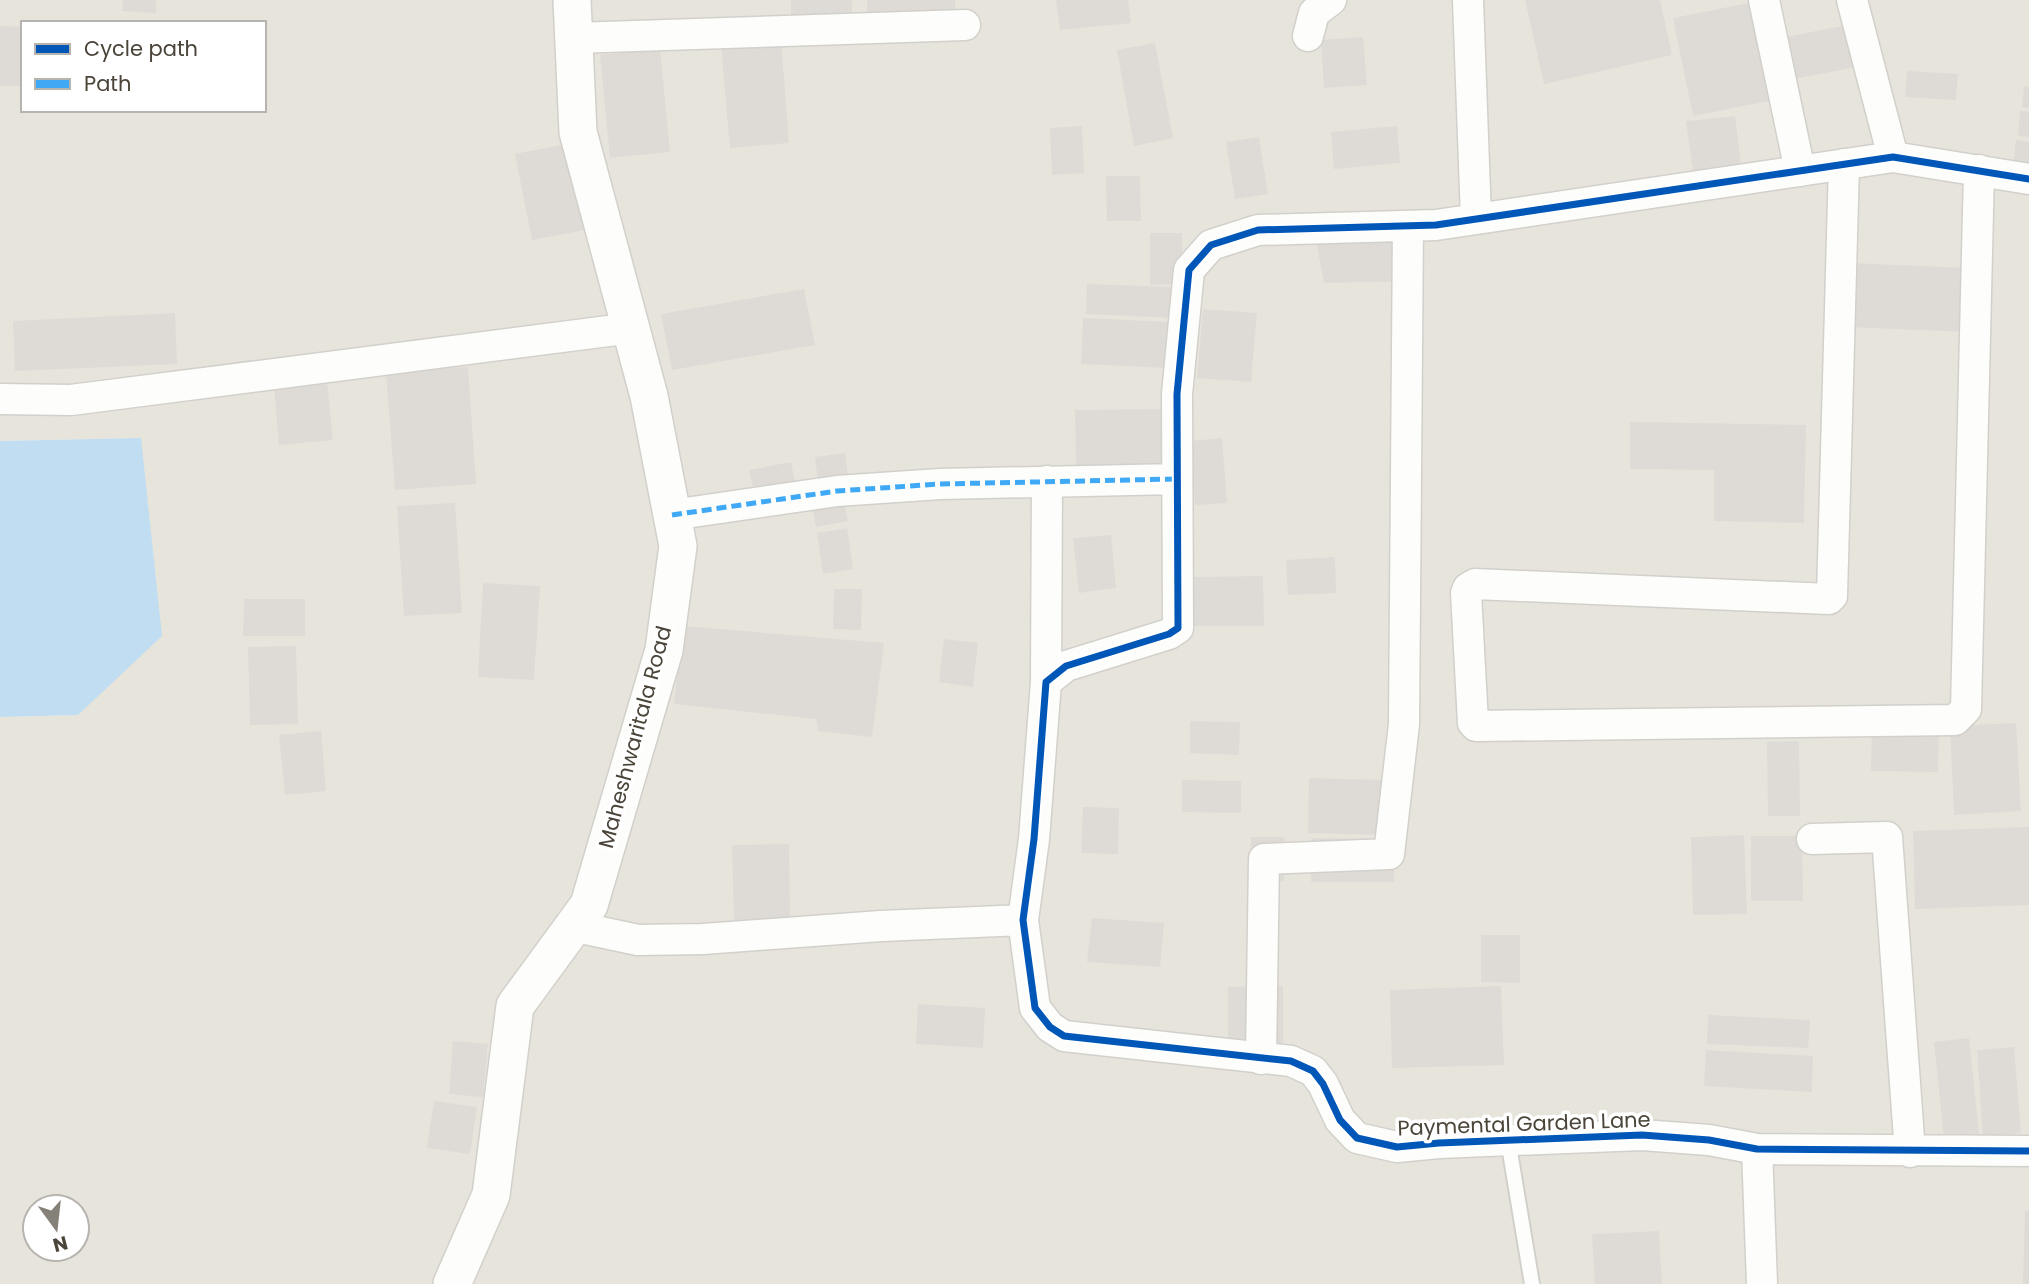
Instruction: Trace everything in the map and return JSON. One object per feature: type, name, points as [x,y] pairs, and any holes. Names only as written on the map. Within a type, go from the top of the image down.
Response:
[{"type":"street","name":"Maheshwaritala Road","points":[[452,1284],[491,1195],[515,1006],[589,905],[664,650],[678,546],[632,328],[578,132],[572,0]]},
{"type":"street","points":[[1308,36],[1314,13],[1331,0]]},
{"type":"street","points":[[1468,0],[1476,219]]},
{"type":"street","points":[[1764,0],[1800,171]]},
{"type":"street","points":[[1852,0],[1893,157]]},
{"type":"street","points":[[574,38],[965,25]]},
{"type":"street","points":[[1046,682],[1066,666],[1169,634],[1178,628],[1177,394],[1189,270],[1211,245],[1258,230],[1408,226],[1476,219],[1893,157],[2029,179]]},
{"type":"street","points":[[1844,164],[1835,592],[1829,599],[1475,584],[1468,588],[1466,593],[1473,723],[1476,726],[1955,720],[1962,716],[1966,709],[1979,170]]},
{"type":"street","points":[[1261,1059],[1264,859],[1389,854],[1404,724],[1408,226]]},
{"type":"street","points":[[0,399],[71,400],[632,328]]},
{"type":"street","points":[[671,515],[837,491],[1047,481],[1176,479]]},
{"type":"street","name":"Paymental Garden Lane","points":[[1047,481],[1046,682],[1034,839],[1023,920],[1035,1008],[1050,1027],[1064,1037],[1291,1061],[1313,1071],[1323,1084],[1340,1120],[1357,1138],[1397,1147],[1642,1135],[1757,1149],[2029,1151]]},
{"type":"street","points":[[1812,839],[1887,837],[1898,948],[1910,1152]]},
{"type":"street","points":[[572,926],[638,940],[703,939],[1023,920]]},
{"type":"street","points":[[1757,1149],[1762,1284]]},
{"type":"lane","points":[[1508,1140],[1532,1284]]},
{"type":"shaded area","points":[[0,0],[2029,0],[2029,1284],[0,1284],[0,717],[78,715],[141,438],[0,441]]},
{"type":"water","points":[[141,438],[162,636],[78,715],[0,717],[0,441]]},
{"type":"building","points":[[123,0],[156,0],[156,13],[122,11]]},
{"type":"building","points":[[791,0],[852,0],[852,18],[791,19]]},
{"type":"building","points":[[867,0],[955,0],[955,15],[867,15]]},
{"type":"building","points":[[1056,0],[1128,0],[1131,23],[1060,30]]},
{"type":"building","points":[[1525,0],[1660,0],[1672,55],[1544,84]]},
{"type":"building","points":[[1754,2],[1774,100],[1693,116],[1673,18]]},
{"type":"building","points":[[1857,23],[1866,65],[1784,81],[1776,39]]},
{"type":"building","points":[[0,26],[21,27],[21,86],[0,86]]},
{"type":"building","points":[[1363,37],[1367,85],[1324,88],[1321,40]]},
{"type":"building","points":[[781,39],[789,143],[730,148],[721,44]]},
{"type":"building","points":[[1155,43],[1173,138],[1134,146],[1117,50]]},
{"type":"building","points":[[660,49],[670,152],[610,158],[600,55]]},
{"type":"building","points":[[1907,71],[1958,74],[1956,100],[1905,97]]},
{"type":"building","points":[[2024,86],[2029,87],[2029,108],[2022,107]]},
{"type":"building","points":[[2020,111],[2029,112],[2029,137],[2018,136]]},
{"type":"building","points":[[1735,116],[1742,173],[1694,179],[1686,121]]},
{"type":"building","points":[[1082,126],[1084,173],[1052,175],[1050,128]]},
{"type":"building","points":[[1397,126],[1400,163],[1334,169],[1331,132]]},
{"type":"building","points":[[1259,137],[1268,194],[1235,199],[1226,142]]},
{"type":"building","points":[[2016,140],[2029,142],[2029,174],[2013,172]]},
{"type":"building","points":[[567,144],[584,230],[532,240],[515,154]]},
{"type":"building","points":[[1106,176],[1140,176],[1141,221],[1107,221]]},
{"type":"building","points":[[1410,232],[1412,281],[1324,283],[1315,235]]},
{"type":"building","points":[[1150,233],[1182,233],[1182,284],[1150,285]]},
{"type":"building","points":[[1851,263],[1969,268],[1966,332],[1849,327]]},
{"type":"building","points":[[1087,284],[1173,287],[1172,318],[1086,314]]},
{"type":"building","points":[[804,289],[815,345],[672,370],[661,314]]},
{"type":"building","points":[[1203,309],[1257,313],[1251,382],[1197,378]]},
{"type":"building","points":[[175,313],[177,364],[15,371],[13,321]]},
{"type":"building","points":[[1083,318],[1170,322],[1168,368],[1081,364]]},
{"type":"building","points":[[468,367],[476,484],[395,490],[386,373]]},
{"type":"building","points":[[327,382],[333,440],[279,445],[274,387]]},
{"type":"building","points":[[1161,409],[1161,469],[1076,470],[1075,410]]},
{"type":"building","points":[[1630,422],[1806,425],[1804,523],[1714,521],[1714,470],[1630,469]]},
{"type":"building","points":[[1222,438],[1227,503],[1195,505],[1190,441]]},
{"type":"building","points":[[845,453],[849,486],[819,490],[815,457]]},
{"type":"building","points":[[791,462],[796,489],[755,497],[749,470]]},
{"type":"building","points":[[843,494],[848,521],[816,527],[811,499]]},
{"type":"building","points":[[455,503],[462,613],[404,616],[397,506]]},
{"type":"building","points":[[847,528],[853,569],[823,574],[817,533]]},
{"type":"building","points":[[1111,535],[1116,588],[1079,593],[1073,538]]},
{"type":"building","points":[[1335,557],[1336,593],[1288,595],[1286,560]]},
{"type":"building","points":[[1263,576],[1264,626],[1194,626],[1194,577]]},
{"type":"building","points":[[483,583],[540,586],[534,680],[478,677]]},
{"type":"building","points":[[834,589],[862,589],[861,630],[833,629]]},
{"type":"building","points":[[244,599],[305,599],[305,636],[243,636]]},
{"type":"building","points":[[683,626],[884,643],[872,737],[818,731],[816,719],[674,704]]},
{"type":"building","points":[[944,639],[978,643],[973,687],[939,682]]},
{"type":"building","points":[[296,646],[298,724],[250,725],[248,647]]},
{"type":"building","points":[[1190,721],[1240,722],[1239,755],[1190,753]]},
{"type":"building","points":[[2016,723],[2021,811],[1954,815],[1950,726]]},
{"type":"building","points":[[1872,724],[1939,725],[1938,772],[1871,771]]},
{"type":"building","points":[[321,731],[326,791],[285,795],[279,735]]},
{"type":"building","points":[[1799,741],[1800,816],[1768,816],[1767,742]]},
{"type":"building","points":[[1309,778],[1385,780],[1383,835],[1308,833]]},
{"type":"building","points":[[1182,780],[1241,781],[1241,813],[1182,812]]},
{"type":"building","points":[[1083,807],[1119,808],[1118,854],[1081,853]]},
{"type":"building","points":[[2029,827],[2029,905],[1915,909],[1913,831]]},
{"type":"building","points":[[1744,835],[1747,914],[1693,915],[1691,837]]},
{"type":"building","points":[[1751,836],[1802,836],[1803,901],[1751,901]]},
{"type":"building","points":[[1251,837],[1284,837],[1284,881],[1250,881]]},
{"type":"building","points":[[1312,838],[1395,839],[1394,882],[1311,882]]},
{"type":"building","points":[[789,844],[790,919],[734,920],[732,845]]},
{"type":"building","points":[[1092,918],[1164,923],[1160,967],[1087,962]]},
{"type":"building","points":[[1481,935],[1520,935],[1520,983],[1481,982]]},
{"type":"building","points":[[1283,986],[1283,1047],[1228,1047],[1228,987]]},
{"type":"building","points":[[1501,986],[1504,1065],[1392,1068],[1390,990]]},
{"type":"building","points":[[918,1004],[985,1008],[983,1048],[916,1044]]},
{"type":"building","points":[[1708,1015],[1810,1020],[1808,1048],[1707,1044]]},
{"type":"building","points":[[1969,1038],[1979,1134],[1944,1138],[1934,1042]]},
{"type":"building","points":[[453,1041],[488,1044],[483,1097],[449,1094]]},
{"type":"building","points":[[2014,1047],[2021,1133],[1983,1136],[1977,1050]]},
{"type":"building","points":[[1706,1050],[1813,1056],[1812,1092],[1704,1086]]},
{"type":"building","points":[[434,1101],[477,1107],[470,1154],[427,1148]]},
{"type":"building","points":[[2025,1211],[2029,1211],[2029,1284],[2023,1284]]},
{"type":"building","points":[[1659,1231],[1662,1284],[1595,1284],[1592,1234]]},
{"type":"marked path","points":[[672,515],[837,491],[940,484],[1176,479]]},
{"type":"cycle path","points":[[2029,179],[1893,157],[1436,225],[1258,230],[1211,245],[1189,270],[1177,394],[1178,628],[1169,634],[1066,666],[1046,682],[1034,839],[1023,920],[1035,1008],[1050,1027],[1064,1036],[1291,1061],[1313,1071],[1323,1084],[1340,1120],[1357,1138],[1397,1147],[1642,1135],[1709,1140],[1757,1149],[2029,1151]]}]
